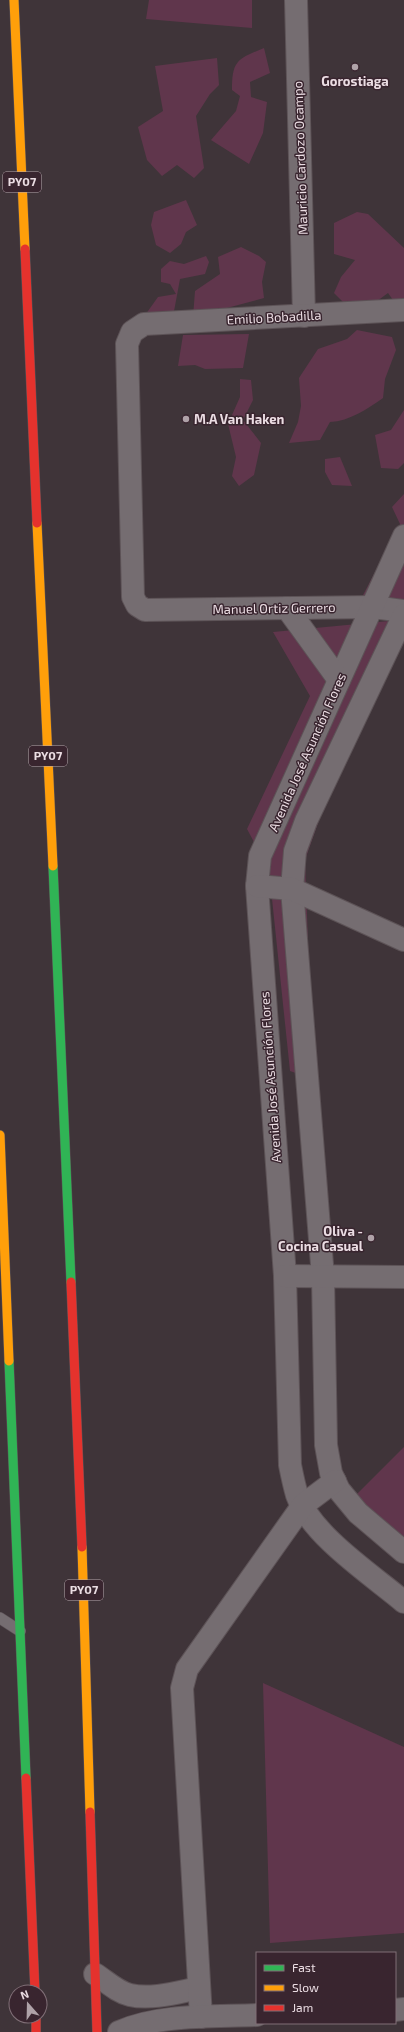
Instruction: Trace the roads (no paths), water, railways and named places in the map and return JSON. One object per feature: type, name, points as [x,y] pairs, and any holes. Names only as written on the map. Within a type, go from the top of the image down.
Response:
[{"type":"highway","name":"PY07","points":[[14,0],[80,1480],[97,2032]]},
{"type":"highway","points":[[0,1135],[4,1321],[20,1631],[35,1984]]},
{"type":"street","name":"Mauricio Cardozo Ocampo","points":[[296,0],[304,316]]},
{"type":"street","name":"Emilio Bobadilla","points":[[145,610],[137,605],[133,597],[127,344],[132,332],[144,324],[404,310]]},
{"type":"street","name":"Avenida José Asunción Flores","points":[[404,536],[260,856],[257,886],[285,1276],[290,1465],[297,1495],[310,1518],[331,1542],[404,1602]]},
{"type":"street","name":"Manuel Ortiz Gerrero","points":[[145,610],[372,607],[404,611]]},
{"type":"street","points":[[287,608],[340,680]]},
{"type":"street","points":[[404,615],[306,821],[295,851],[292,889],[323,1277],[326,1445],[335,1481],[339,1490],[358,1513],[404,1552]]},
{"type":"street","points":[[257,886],[292,889],[404,940]]},
{"type":"street","points":[[285,1276],[404,1277]]},
{"type":"street","points":[[201,2017],[182,1688],[183,1679],[186,1669],[303,1505],[335,1481]]},
{"type":"street","points":[[95,1974],[118,1990],[130,1995],[157,1995],[199,1988]]},
{"type":"street","points":[[157,1995],[159,2021]]},
{"type":"street","points":[[119,2032],[131,2026],[159,2021],[201,2017],[256,2015]]},
{"type":"lane","points":[[0,1618],[20,1631]]},
{"type":"place","name":"Gorostiaga","points":[[355,67]]},
{"type":"place","name":"M.A Van Haken","points":[[186,419]]},
{"type":"place","name":"Oliva - Cocina Casual","points":[[371,1238]]}]
